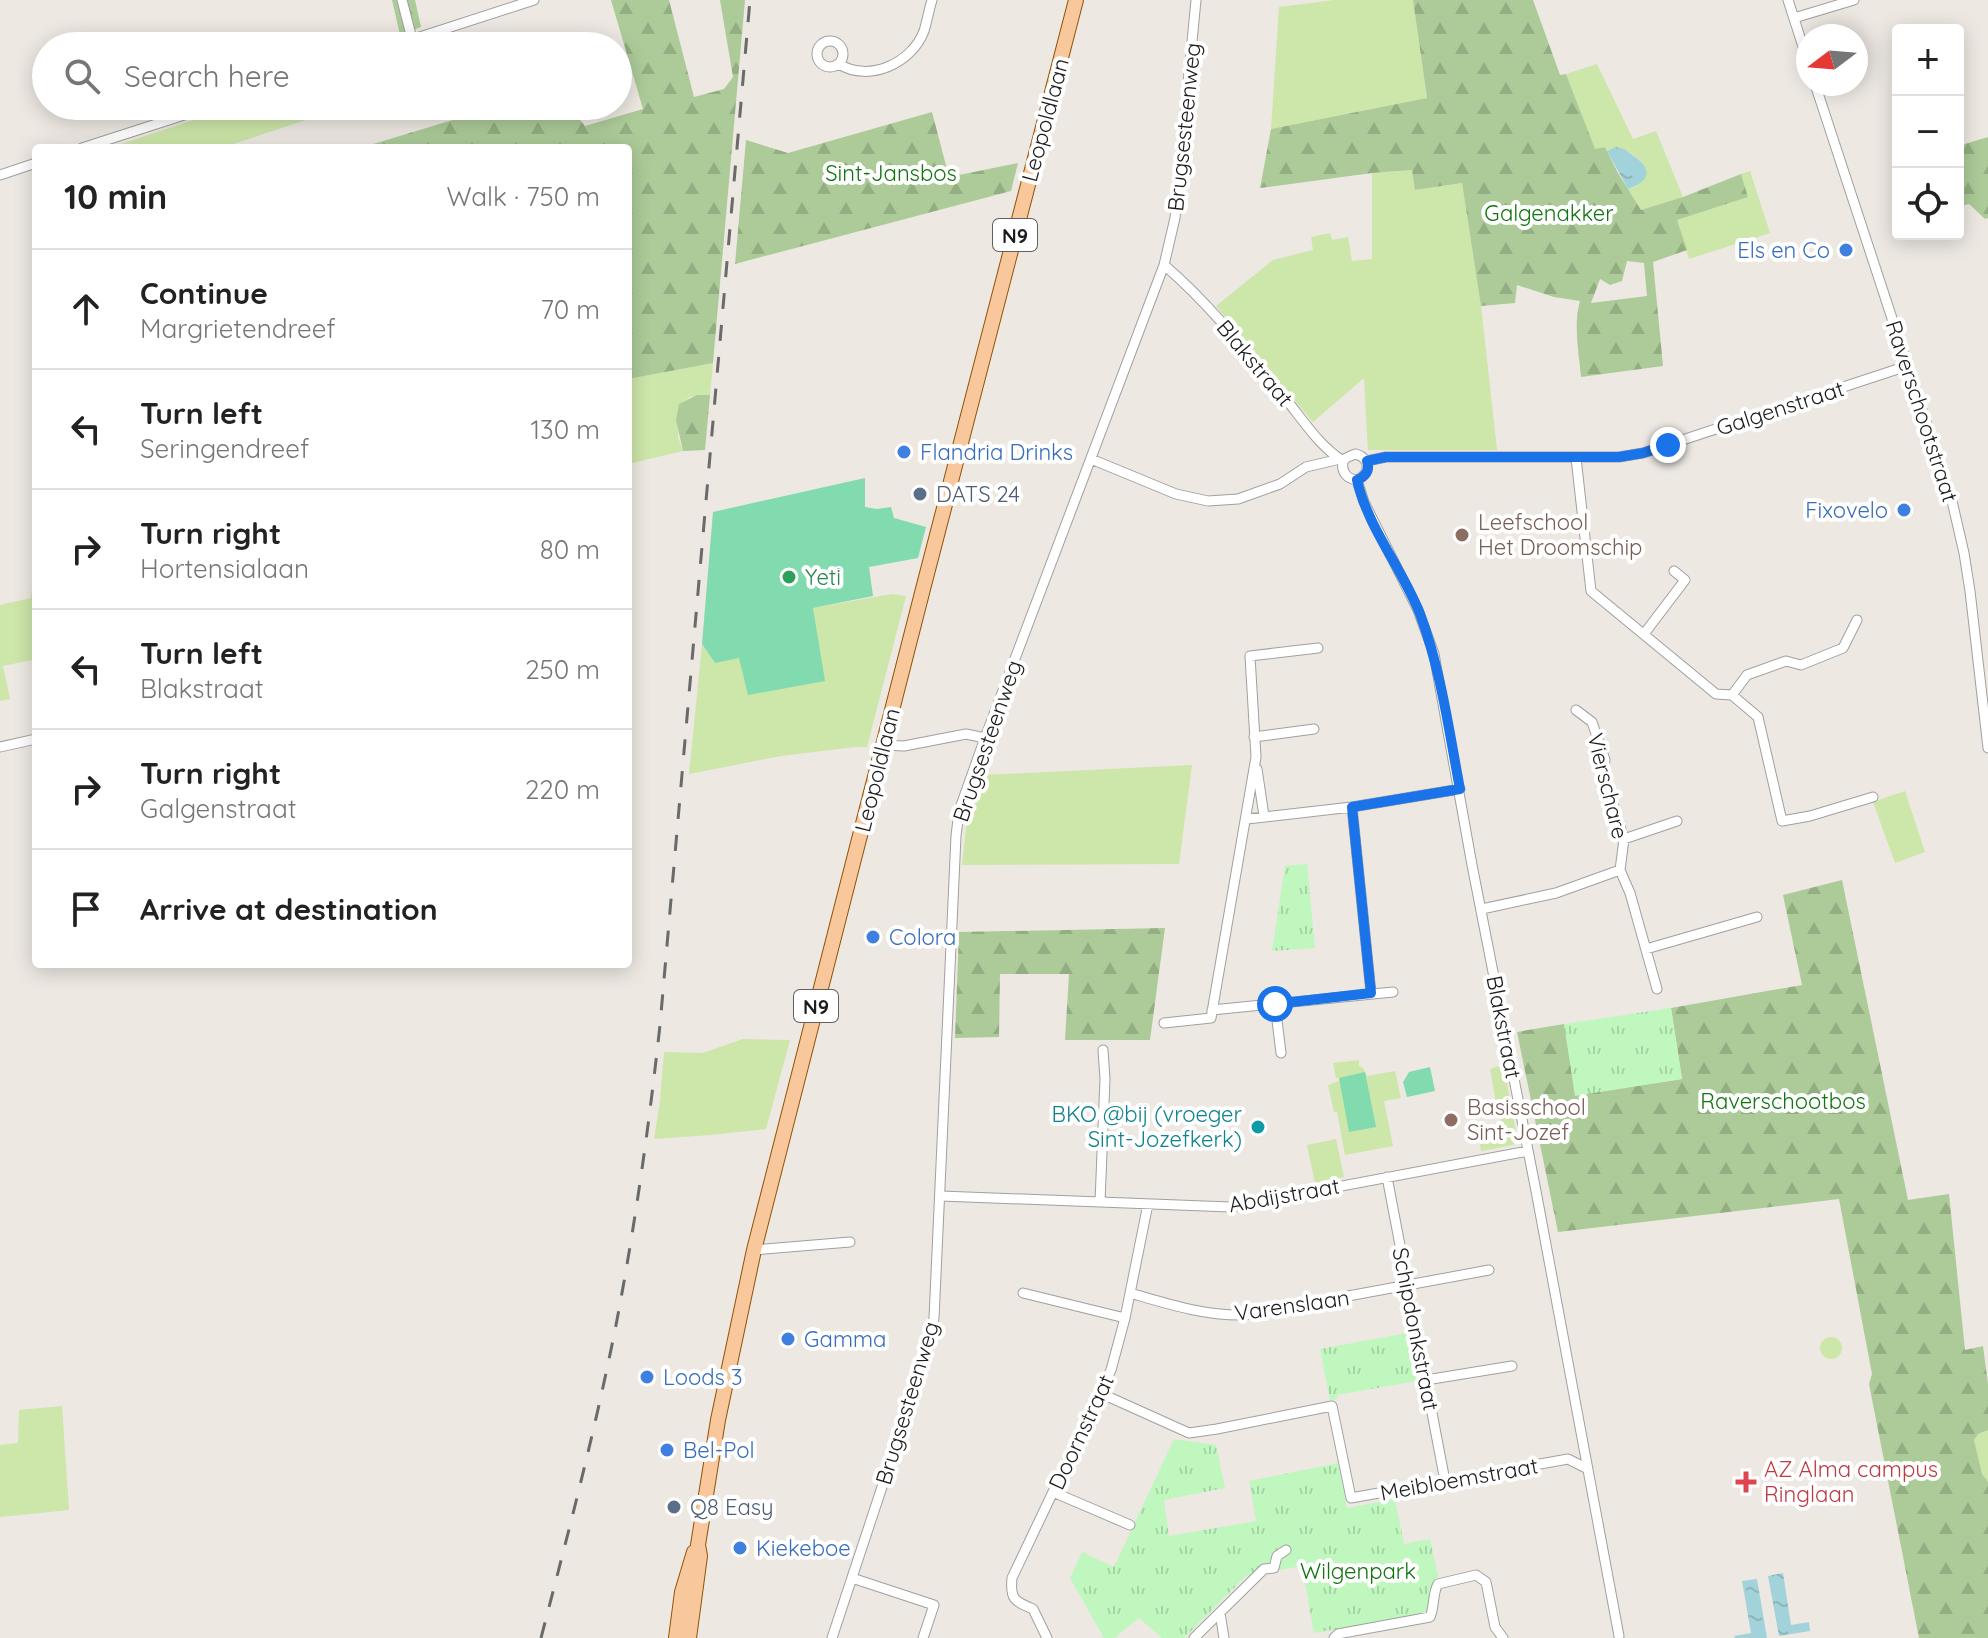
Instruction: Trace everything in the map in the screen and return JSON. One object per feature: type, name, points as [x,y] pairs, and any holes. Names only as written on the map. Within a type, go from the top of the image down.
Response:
[{"type":"main road","name":"Leopoldlaan","points":[[689,1638],[700,1556],[698,1545],[718,1420],[754,1250],[1076,0]]},
{"type":"main road","name":"Leopoldlaan","points":[[676,1638],[682,1592],[698,1545]]},
{"type":"street","points":[[402,0],[410,32]]},
{"type":"street","points":[[434,32],[534,0]]},
{"type":"street","points":[[839,64],[860,72],[871,72],[907,55],[923,34],[932,0]]},
{"type":"street","name":"Brugsesteenweg","points":[[832,1638],[929,1345],[934,1318],[959,811],[1164,265],[1175,218],[1196,0]]},
{"type":"street","points":[[1788,0],[1796,24]]},
{"type":"street","points":[[1794,18],[1854,0]]},
{"type":"street","name":"Raverschootstraat","points":[[1819,96],[1952,501],[1964,553],[1988,748]]},
{"type":"street","points":[[94,144],[169,120]]},
{"type":"street","points":[[0,175],[32,164]]},
{"type":"street","name":"Blakstraat","points":[[1164,265],[1200,299],[1316,436],[1342,460]]},
{"type":"street","name":"Galgenstraat","points":[[1367,461],[1386,457],[1576,458],[1643,453],[1907,366]]},
{"type":"street","points":[[1091,459],[1176,494],[1208,501],[1238,499],[1280,484],[1312,465],[1342,460],[1355,454],[1367,461],[1366,474],[1357,480],[1345,475],[1342,460]]},
{"type":"street","points":[[1576,458],[1591,591],[1716,694],[1732,695],[1758,717],[1782,821],[1873,797]]},
{"type":"street","name":"Blakstraat","points":[[1357,480],[1364,502],[1418,610],[1434,654],[1619,1637]]},
{"type":"street","points":[[1644,634],[1685,580],[1674,571]]},
{"type":"street","points":[[1732,695],[1747,675],[1786,661],[1801,665],[1843,648],[1857,620]]},
{"type":"street","points":[[1264,816],[1254,737],[1250,656],[1318,648]]},
{"type":"street","name":"Vierschare","points":[[1576,710],[1592,722],[1605,760],[1602,769],[1624,839],[1620,870]]},
{"type":"street","points":[[1254,737],[1314,729]]},
{"type":"street","points":[[884,745],[904,746],[966,734],[985,738]]},
{"type":"street","points":[[0,747],[32,740]]},
{"type":"street","points":[[1164,1023],[1211,1018],[1256,757]]},
{"type":"street","points":[[1247,819],[1352,807],[1460,789]]},
{"type":"street","points":[[1352,807],[1371,993]]},
{"type":"street","points":[[1624,839],[1677,821]]},
{"type":"street","points":[[1482,909],[1556,893],[1620,870],[1630,893],[1657,989]]},
{"type":"street","points":[[1646,949],[1757,917]]},
{"type":"street","points":[[1212,1010],[1393,992]]},
{"type":"street","points":[[1275,1004],[1281,1053]]},
{"type":"street","points":[[1100,1202],[1105,1079],[1103,1050]]},
{"type":"street","name":"Abdijstraat","points":[[941,1196],[1230,1207],[1528,1151]]},
{"type":"street","name":"Schipdonkstraat","points":[[1387,1177],[1445,1481]]},
{"type":"street","name":"Doornstraat","points":[[1047,1638],[1033,1609],[1013,1598],[1010,1592],[1012,1578],[1111,1370],[1148,1204]]},
{"type":"street","points":[[754,1250],[850,1242]]},
{"type":"street","name":"Varenslaan","points":[[1130,1293],[1198,1312],[1245,1315],[1489,1270]]},
{"type":"street","points":[[1023,1293],[1125,1318]]},
{"type":"street","points":[[1426,1380],[1512,1366]]},
{"type":"street","name":"Meibloemstraat","points":[[1100,1393],[1189,1433],[1332,1406],[1351,1498],[1568,1459],[1588,1469]]},
{"type":"street","name":"Meibloemstraat","points":[[1568,1459],[1583,1443]]},
{"type":"street","points":[[1053,1492],[1130,1525]]},
{"type":"street","points":[[1194,1638],[1264,1569],[1274,1568],[1277,1556],[1286,1550]]},
{"type":"street","points":[[1334,1638],[1338,1634],[1430,1617],[1434,1609],[1434,1590],[1438,1584],[1476,1575],[1486,1582],[1495,1627],[1503,1638]]},
{"type":"street","points":[[852,1578],[934,1605],[923,1638]]},
{"type":"street","points":[[1220,1613],[1224,1638]]},
{"type":"street","points":[[1386,1625],[1392,1638]]},
{"type":"green space","points":[[392,0],[415,0],[421,27],[399,32]]},
{"type":"green space","points":[[611,0],[669,0],[694,97],[724,89],[733,77],[720,0],[745,0],[713,363],[632,378],[632,144],[373,144],[453,120],[580,120],[585,126],[605,120],[632,120],[632,112],[643,109],[632,72],[632,32],[620,32]]},
{"type":"green space","points":[[1334,0],[1413,0],[1427,98],[1271,129],[1279,7]]},
{"type":"green space","name":"Galgenakker","points":[[1413,0],[1533,0],[1560,75],[1566,74],[1595,149],[1605,147],[1641,210],[1741,174],[1748,197],[1677,220],[1687,250],[1653,262],[1663,366],[1581,377],[1577,329],[1580,301],[1554,297],[1517,285],[1515,303],[1481,306],[1462,183],[1415,190],[1412,170],[1260,188],[1271,129],[1427,98]],"holes":[[[1627,261],[1644,263],[1647,296],[1591,303],[1600,279],[1610,285],[1622,281]]]},
{"type":"green space","points":[[1597,64],[1633,139],[1656,131],[1683,197],[1641,210],[1628,189],[1636,186],[1642,162],[1622,149],[1607,151],[1605,147],[1595,150],[1566,74]]},
{"type":"green space","name":"Sint-Jansbos","points":[[932,112],[949,177],[1018,163],[1011,191],[735,264],[746,140],[788,153]]},
{"type":"green space","points":[[194,120],[306,120],[233,144],[121,144]]},
{"type":"green space","points":[[1988,137],[1988,218],[1985,219],[1969,204],[1964,205],[1964,144]]},
{"type":"green space","points":[[1412,170],[1416,190],[1462,183],[1481,306],[1497,450],[1368,450],[1364,378],[1313,422],[1216,306],[1273,260],[1313,250],[1311,237],[1330,233],[1332,240],[1348,237],[1352,261],[1372,259],[1372,173]]},
{"type":"green space","points":[[1750,171],[1770,233],[1689,259],[1677,220],[1748,197],[1741,174]]},
{"type":"green space","points":[[713,363],[710,395],[690,397],[679,405],[678,437],[683,451],[632,463],[632,378]]},
{"type":"green space","points":[[697,395],[710,395],[705,450],[683,451],[676,420],[679,404]]},
{"type":"green space","name":"Yeti","points":[[865,478],[865,507],[891,507],[894,518],[926,527],[918,558],[869,567],[873,596],[813,608],[825,681],[748,695],[739,658],[715,663],[702,644],[713,512]]},
{"type":"green space","points":[[32,588],[32,660],[3,666],[10,699],[0,701],[0,605],[31,598]]},
{"type":"green space","points":[[892,594],[906,596],[867,747],[781,756],[689,774],[702,644],[715,663],[739,657],[824,681],[813,608]]},
{"type":"green space","points":[[1192,765],[1179,864],[962,865],[968,809],[982,775]]},
{"type":"green space","points":[[1905,791],[1925,852],[1895,863],[1873,802]]},
{"type":"green space","points":[[1307,864],[1315,948],[1272,951],[1285,866]]},
{"type":"green space","name":"Raverschootbos","points":[[1842,880],[1908,1200],[1949,1194],[1965,1350],[1983,1346],[1988,1384],[1988,1430],[1978,1434],[1974,1440],[1982,1474],[1988,1482],[1988,1638],[1919,1638],[1869,1384],[1872,1374],[1839,1199],[1558,1232],[1517,1032],[1564,1024],[1576,1095],[1682,1079],[1671,1008],[1802,985],[1783,895]]},
{"type":"green space","points":[[1165,928],[1150,1040],[1065,1040],[1069,974],[1000,974],[999,1037],[955,1038],[959,932]]},
{"type":"green space","points":[[1671,1008],[1682,1079],[1575,1096],[1564,1024]]},
{"type":"green space","points":[[743,1039],[790,1040],[766,1129],[654,1139],[664,1052],[703,1053]]},
{"type":"green space","points":[[1359,1060],[1359,1066],[1367,1076],[1395,1071],[1401,1098],[1384,1101],[1393,1146],[1345,1155],[1328,1085],[1339,1081],[1333,1063]]},
{"type":"green space","points":[[1503,1065],[1510,1100],[1496,1103],[1490,1069]]},
{"type":"green space","points":[[1430,1067],[1435,1091],[1407,1097],[1403,1082],[1409,1072]]},
{"type":"green space","points":[[1365,1072],[1376,1127],[1349,1132],[1339,1078]]},
{"type":"green space","points":[[1511,1105],[1517,1137],[1513,1145],[1481,1151],[1479,1139],[1489,1139],[1497,1133],[1501,1127],[1500,1108]]},
{"type":"green space","points":[[1336,1139],[1344,1177],[1315,1183],[1307,1145]]},
{"type":"green space","points":[[1407,1333],[1417,1381],[1337,1395],[1337,1399],[1330,1400],[1320,1349]]},
{"type":"green space","points":[[1831,1337],[1839,1340],[1842,1348],[1839,1356],[1831,1359],[1823,1356],[1820,1348],[1823,1340]]},
{"type":"green space","points":[[62,1406],[69,1510],[0,1517],[0,1445],[18,1443],[19,1410]]},
{"type":"green space","points":[[1988,1430],[1988,1482],[1982,1474],[1974,1440],[1978,1434]]},
{"type":"green space","name":"Wilgenpark","points":[[1174,1439],[1216,1445],[1225,1488],[1164,1500],[1169,1536],[1256,1521],[1249,1481],[1338,1463],[1347,1508],[1395,1499],[1404,1544],[1430,1539],[1438,1576],[1429,1590],[1429,1607],[1420,1615],[1314,1633],[1302,1566],[1246,1576],[1184,1638],[1162,1638],[1139,1618],[1114,1638],[1104,1638],[1070,1578],[1082,1552],[1114,1567]]},
{"type":"water","points":[[1616,147],[1634,156],[1646,170],[1645,179],[1628,189],[1607,151]]},
{"type":"water","points":[[1783,1573],[1791,1625],[1809,1622],[1810,1631],[1779,1636],[1768,1576]]},
{"type":"water","points":[[1757,1579],[1767,1638],[1735,1638],[1751,1633],[1742,1581]]},
{"type":"railway","points":[[541,1638],[616,1325],[651,1101],[750,0]]},
{"type":"place","name":"Els en Co","points":[[1846,250]]},
{"type":"place","name":"Flandria Drinks","points":[[904,452]]},
{"type":"place","name":"DATS 24","points":[[920,494]]},
{"type":"place","name":"Fixovelo","points":[[1904,510]]},
{"type":"place","name":"Leefschool Het Droomschip","points":[[1462,535]]},
{"type":"place","name":"Yeti","points":[[789,577]]},
{"type":"place","name":"Colora","points":[[873,937]]},
{"type":"place","name":"Basisschool Sint-Jozef","points":[[1451,1120]]},
{"type":"place","name":"BKO @bij (vroeger Sint-Jozefkerk)","points":[[1258,1127]]},
{"type":"place","name":"Gamma","points":[[788,1339]]},
{"type":"place","name":"Loods 3","points":[[647,1377]]},
{"type":"place","name":"Bel-Pol","points":[[667,1450]]},
{"type":"place","name":"AZ Alma campus Ringlaan","points":[[1746,1482]]},
{"type":"place","name":"Q8 Easy","points":[[674,1507]]},
{"type":"place","name":"Kiekeboe","points":[[740,1548]]},
{"type":"route","points":[[1275,1004],[1371,993],[1352,807],[1460,789],[1434,654],[1418,610],[1373,522],[1357,480],[1366,474],[1367,461],[1386,457],[1619,457],[1668,445]]}]
